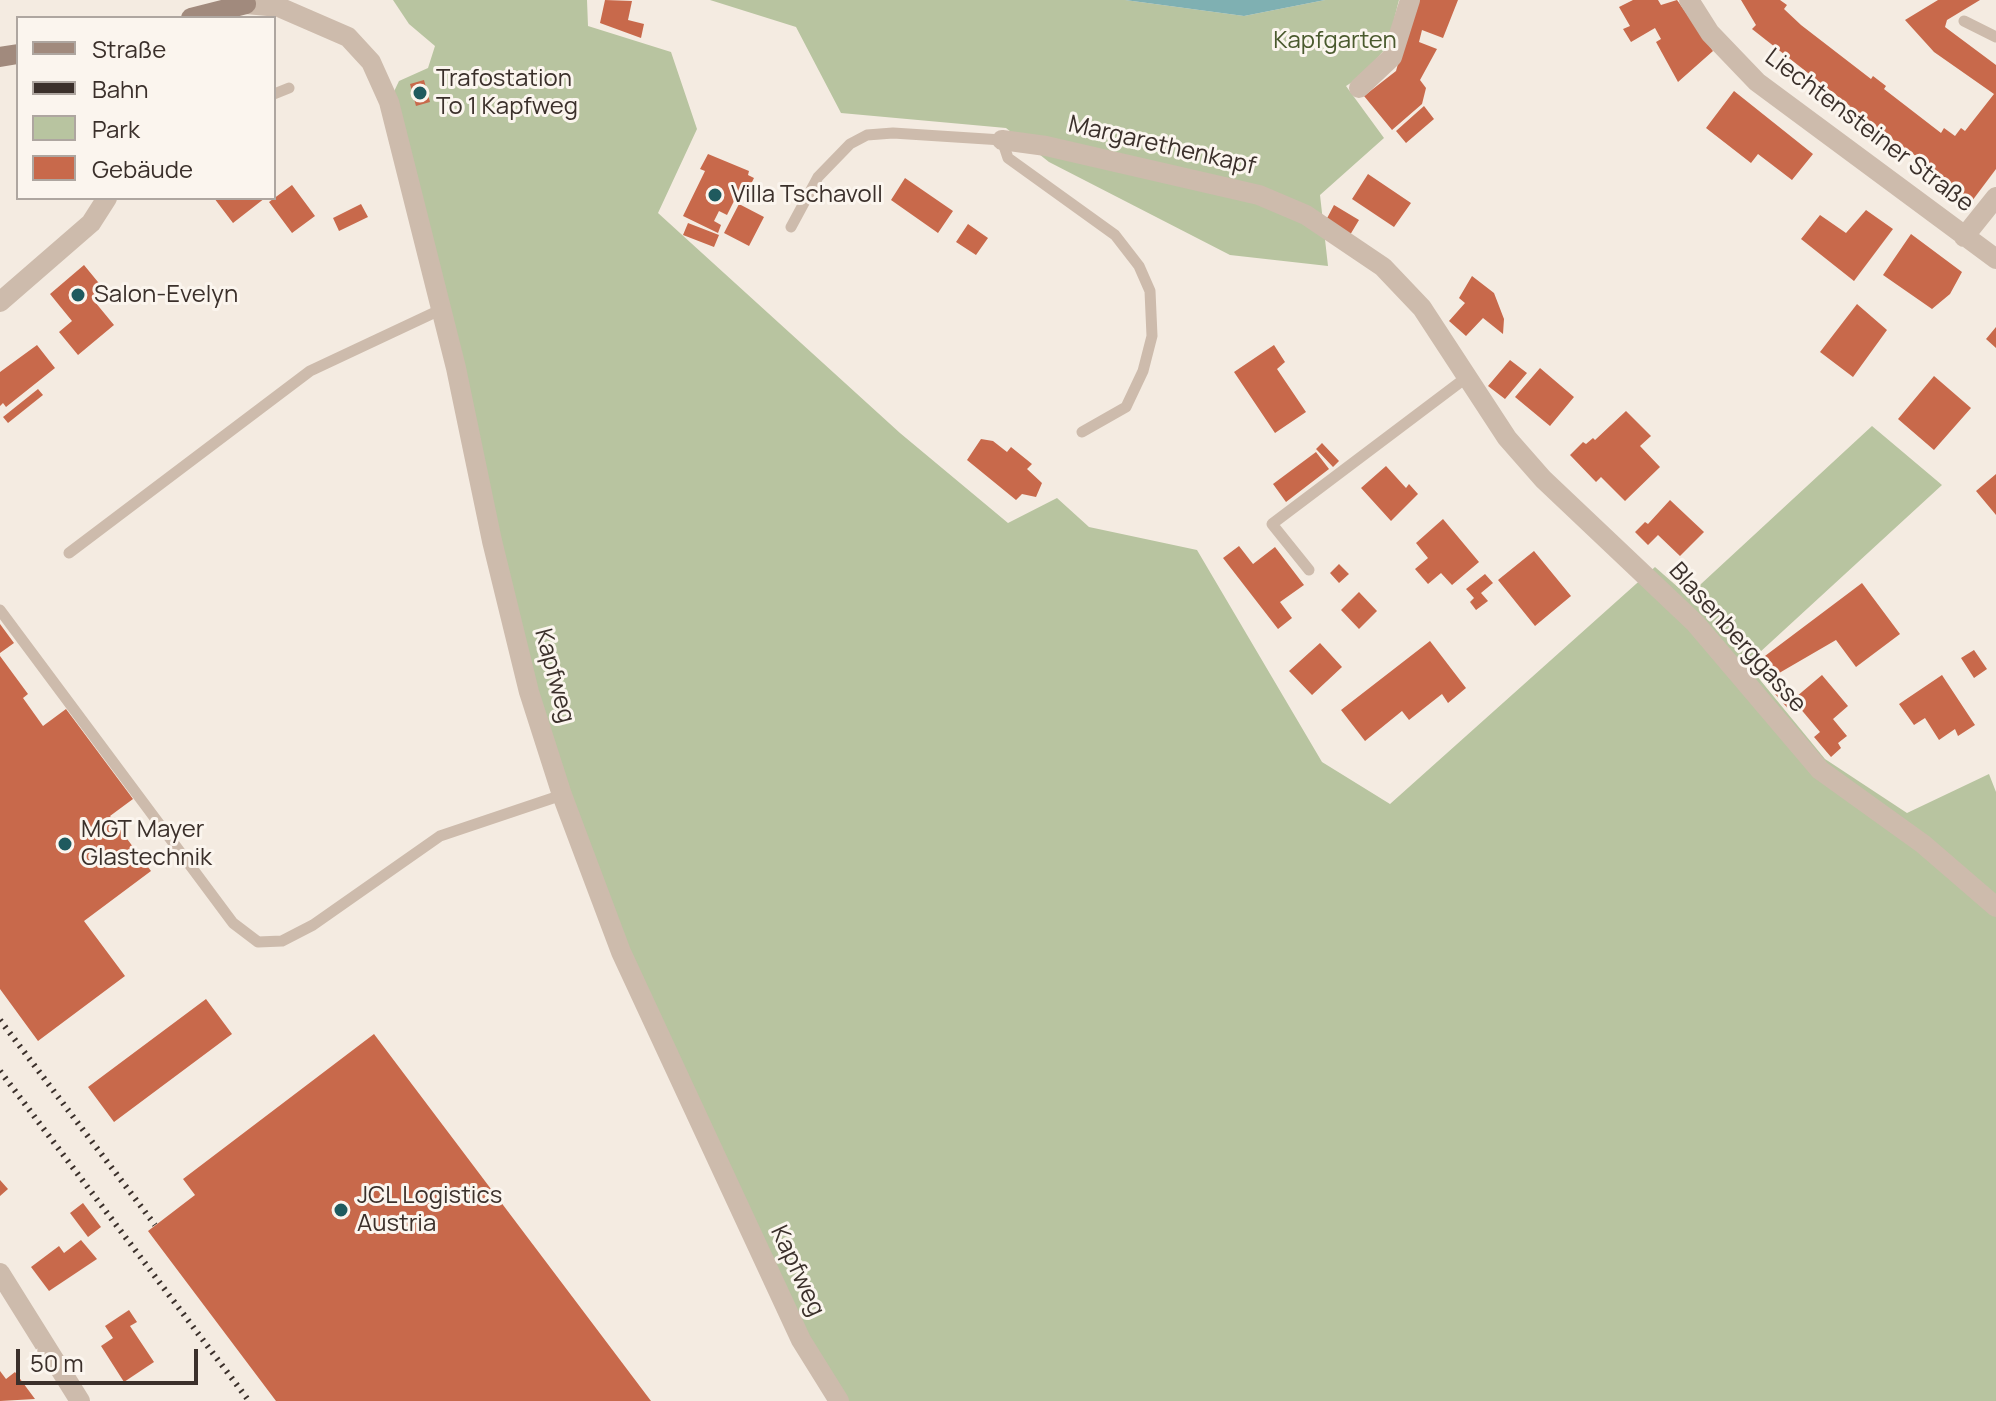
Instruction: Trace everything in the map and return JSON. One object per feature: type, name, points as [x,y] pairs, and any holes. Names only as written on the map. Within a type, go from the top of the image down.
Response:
[{"type":"main road","points":[[198,16],[245,2]]},
{"type":"street","points":[[1359,88],[1392,57],[1410,0]]},
{"type":"street","name":"Liechtensteiner Straße","points":[[1689,0],[1710,33],[1757,82],[1996,259]]},
{"type":"street","name":"Kapfweg","points":[[245,2],[279,7],[315,20],[348,37],[371,62],[389,102],[442,309],[492,541],[529,692],[562,795],[627,966],[801,1340],[839,1401]]},
{"type":"street","name":"Margarethenkapf","points":[[1002,140],[1046,146],[1259,195],[1306,215]]},
{"type":"street","points":[[1964,237],[1996,197]]},
{"type":"street","points":[[0,302],[91,223],[106,200]]},
{"type":"street","name":"Blasenberggasse","points":[[1306,215],[1383,267],[1422,308],[1507,438],[1525,459],[1695,623],[1820,770],[1923,844],[1996,907]]},
{"type":"street","points":[[0,1273],[6,1297],[80,1401]]},
{"type":"lane","points":[[1964,21],[1996,37]]},
{"type":"lane","points":[[276,93],[289,88]]},
{"type":"lane","name":"Margarethenkapf","points":[[791,227],[818,177],[850,144],[867,135],[893,133],[1002,140]]},
{"type":"lane","points":[[1002,140],[1008,158],[1115,235],[1139,266],[1150,291],[1152,336],[1143,371],[1126,407],[1082,432]]},
{"type":"lane","points":[[69,553],[310,371],[442,309]]},
{"type":"lane","points":[[1309,570],[1272,524],[1467,377]]},
{"type":"lane","points":[[0,610],[233,923],[258,942],[282,941],[313,925],[440,836],[562,795]]},
{"type":"green space","points":[[393,0],[587,0],[588,26],[671,52],[697,129],[658,213],[900,433],[1008,523],[1057,498],[1089,527],[1197,550],[1322,762],[1390,804],[1655,567],[1688,596],[1872,426],[1942,485],[1747,664],[1825,759],[1907,813],[1989,774],[1996,792],[1996,1401],[839,1401],[801,1340],[562,795],[389,102],[399,81],[428,68],[435,46],[409,24]]},
{"type":"green space","name":"Kapfgarten","points":[[710,0],[1125,0],[1244,16],[1325,0],[1399,0],[1387,47],[1360,77],[1346,86],[1384,138],[1320,195],[1328,266],[1230,255],[1049,162],[1006,128],[841,113],[796,27]]},
{"type":"water","points":[[1125,0],[1325,0],[1244,16]]},
{"type":"building","points":[[605,0],[632,1],[628,20],[644,24],[641,38],[600,23]]},
{"type":"building","points":[[1416,0],[1458,0],[1443,38],[1422,30],[1419,42],[1437,49],[1420,80],[1426,88],[1422,104],[1392,130],[1364,96],[1396,71]]},
{"type":"building","points":[[1633,0],[1658,0],[1661,5],[1677,0],[1713,51],[1678,82],[1656,42],[1661,39],[1655,28],[1631,42],[1623,29],[1630,26],[1619,7]]},
{"type":"building","points":[[1741,0],[1780,0],[1787,5],[1784,9],[1801,25],[1871,79],[1873,76],[1886,86],[1884,89],[1941,133],[1944,128],[1955,136],[1961,128],[1965,131],[1994,94],[1934,52],[1905,20],[1938,0],[1980,0],[1947,20],[1945,27],[1996,65],[1996,169],[1972,201],[1966,201],[1916,165],[1920,159],[1849,108],[1752,29],[1756,25]]},
{"type":"building","name":"Trafostation To 1 Kapfweg","points":[[424,80],[430,102],[416,106],[410,84]]},
{"type":"building","points":[[1734,91],[1813,154],[1792,180],[1758,154],[1751,163],[1706,128]]},
{"type":"building","points":[[1424,106],[1434,119],[1406,143],[1396,131]]},
{"type":"building","name":"Villa Tschavoll","points":[[708,154],[749,171],[748,175],[754,178],[747,192],[740,189],[727,215],[719,211],[714,221],[721,225],[718,233],[683,216],[705,171],[700,169]]},
{"type":"building","points":[[1368,174],[1411,203],[1394,227],[1352,199]]},
{"type":"building","points":[[905,178],[953,211],[938,233],[891,200]]},
{"type":"building","points":[[292,185],[315,216],[292,233],[269,202],[276,200]]},
{"type":"building","points":[[216,200],[262,200],[233,223]]},
{"type":"building","points":[[361,204],[368,217],[339,231],[333,218]]},
{"type":"building","points":[[739,204],[764,217],[749,246],[724,233]]},
{"type":"building","points":[[1334,205],[1359,220],[1350,235],[1325,222]]},
{"type":"building","points":[[1866,210],[1893,229],[1854,281],[1801,239],[1820,215],[1846,233]]},
{"type":"building","points":[[688,223],[719,235],[714,247],[683,235]]},
{"type":"building","points":[[968,224],[988,238],[976,255],[956,242]]},
{"type":"building","points":[[1911,234],[1962,272],[1950,294],[1932,309],[1883,275]]},
{"type":"building","points":[[84,265],[107,293],[95,302],[114,325],[78,355],[59,332],[72,321],[50,294]]},
{"type":"building","points":[[1472,276],[1494,293],[1504,319],[1503,334],[1483,318],[1466,336],[1449,321],[1465,303],[1459,298]]},
{"type":"building","points":[[1857,304],[1887,330],[1853,377],[1820,352]]},
{"type":"building","points":[[1996,327],[1996,348],[1986,339]]},
{"type":"building","points":[[37,345],[55,368],[6,407],[3,403],[0,406],[0,372]]},
{"type":"building","points":[[1274,345],[1285,362],[1277,369],[1306,412],[1275,433],[1234,372]]},
{"type":"building","points":[[1510,360],[1527,373],[1505,399],[1488,386]]},
{"type":"building","points":[[1540,368],[1574,397],[1550,426],[1515,397]]},
{"type":"building","points":[[1934,376],[1971,408],[1934,450],[1898,419]]},
{"type":"building","points":[[38,389],[43,395],[8,423],[3,417]]},
{"type":"building","points":[[1626,411],[1651,436],[1640,446],[1660,467],[1625,501],[1601,477],[1596,482],[1570,455],[1583,442],[1586,444],[1593,438],[1595,440]]},
{"type":"building","points":[[981,439],[993,441],[1007,452],[1011,447],[1032,464],[1027,469],[1042,483],[1036,497],[1022,494],[1016,500],[967,460]]},
{"type":"building","points":[[1322,443],[1339,461],[1333,467],[1316,449]]},
{"type":"building","points":[[1316,452],[1329,469],[1286,502],[1273,484]]},
{"type":"building","points":[[1386,466],[1406,488],[1409,484],[1418,494],[1391,521],[1361,488]]},
{"type":"building","points":[[1996,474],[1996,515],[1976,491]]},
{"type":"building","points":[[1670,500],[1704,532],[1680,556],[1658,535],[1648,545],[1635,532],[1645,522],[1648,524]]},
{"type":"building","points":[[1443,519],[1479,562],[1452,585],[1441,573],[1428,584],[1415,569],[1428,558],[1416,543]]},
{"type":"building","points":[[1239,546],[1253,564],[1275,547],[1304,585],[1280,602],[1292,618],[1278,629],[1223,558]]},
{"type":"building","points":[[1534,551],[1571,596],[1535,626],[1498,580]]},
{"type":"building","points":[[1339,564],[1349,574],[1339,583],[1330,573]]},
{"type":"building","points":[[1485,574],[1493,583],[1481,593],[1488,601],[1476,610],[1470,602],[1474,598],[1466,589]]},
{"type":"building","points":[[1862,583],[1900,634],[1856,667],[1836,640],[1774,676],[1761,659]]},
{"type":"building","points":[[1359,592],[1377,611],[1359,629],[1341,610]]},
{"type":"building","points":[[0,624],[14,643],[0,653]]},
{"type":"building","points":[[1430,641],[1466,688],[1448,703],[1442,694],[1409,720],[1402,711],[1365,741],[1341,710]]},
{"type":"building","points":[[1320,643],[1342,667],[1312,695],[1289,671]]},
{"type":"building","points":[[1974,650],[1987,669],[1974,678],[1961,658]]},
{"type":"building","name":"MGT Mayer Glastechnik","points":[[0,656],[28,694],[23,698],[43,726],[66,709],[133,799],[110,816],[151,871],[84,921],[125,976],[38,1041],[0,989]]},
{"type":"building","points":[[1822,675],[1848,706],[1833,719],[1847,736],[1838,743],[1841,748],[1831,757],[1814,737],[1820,732],[1799,707],[1792,713],[1775,694],[1786,685],[1796,697]]},
{"type":"building","points":[[1942,675],[1975,725],[1958,736],[1955,729],[1939,740],[1925,718],[1914,725],[1899,704]]},
{"type":"building","points":[[206,999],[232,1034],[114,1122],[88,1087]]},
{"type":"building","name":"JCL Logistics Austria","points":[[374,1034],[651,1401],[276,1401],[148,1231],[195,1195],[183,1179]]},
{"type":"building","points":[[0,1180],[8,1189],[0,1196]]},
{"type":"building","points":[[83,1203],[101,1227],[88,1237],[70,1213]]},
{"type":"building","points":[[81,1240],[97,1259],[49,1291],[31,1267],[59,1246],[64,1253]]},
{"type":"building","points":[[129,1310],[137,1322],[130,1326],[154,1362],[124,1382],[101,1346],[113,1338],[105,1326]]},
{"type":"building","points":[[0,1371],[6,1379],[15,1372],[35,1399],[0,1401]]},
{"type":"railway","points":[[0,1020],[155,1225]]},
{"type":"railway","points":[[0,1071],[249,1401]]},
{"type":"place","name":"Trafostation To 1 Kapfweg","points":[[420,93]]},
{"type":"place","name":"Villa Tschavoll","points":[[715,195]]},
{"type":"place","name":"Salon-Evelyn","points":[[78,295]]},
{"type":"place","name":"MGT Mayer Glastechnik","points":[[65,844]]},
{"type":"place","name":"JCL Logistics Austria","points":[[341,1210]]}]
